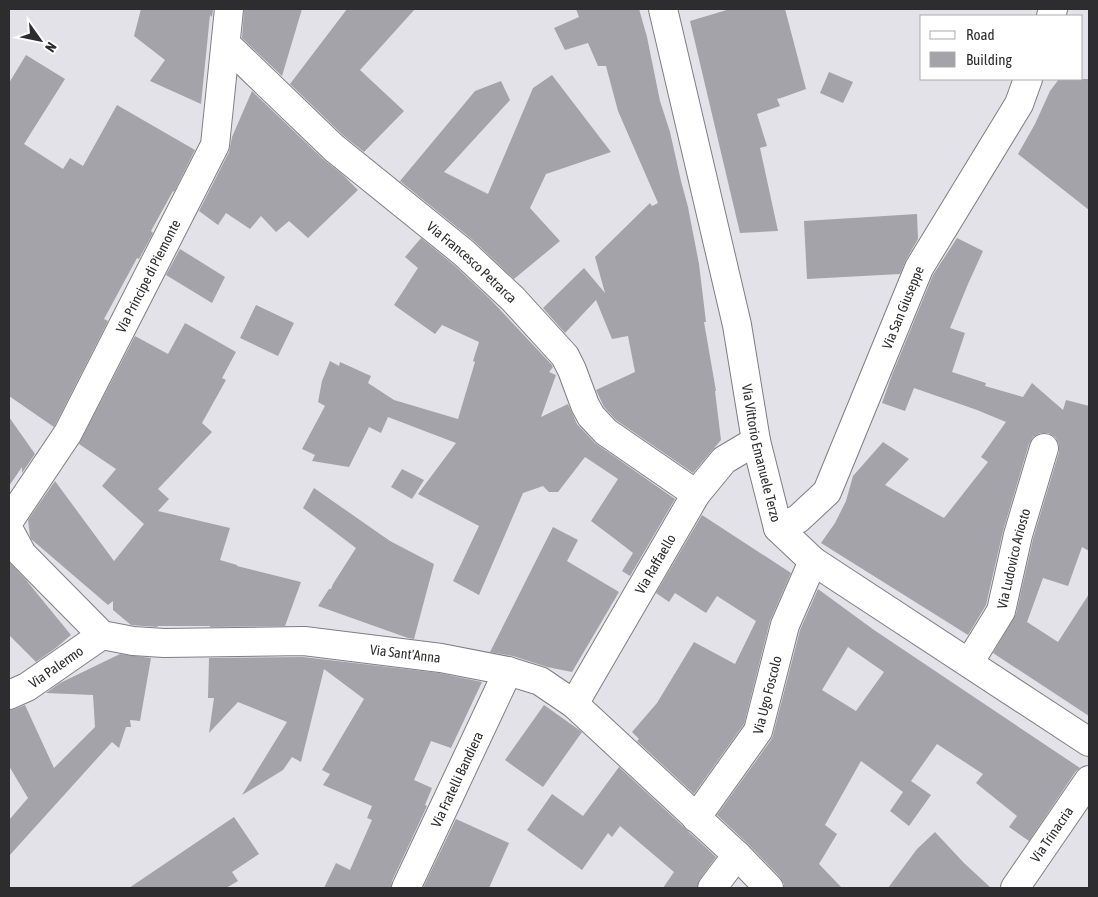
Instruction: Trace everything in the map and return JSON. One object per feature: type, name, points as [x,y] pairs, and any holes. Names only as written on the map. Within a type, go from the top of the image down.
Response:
[{"type":"street","name":"Via Principe di Piemonte","points":[[9,521],[68,433],[215,144],[229,9]]},
{"type":"street","name":"Via Vittorio Emanuele Terzo","points":[[663,9],[737,326],[756,440],[778,528],[813,561],[1089,742]]},
{"type":"street","name":"Via Francesco Petrarca","points":[[226,44],[334,148],[464,253],[513,300],[565,356],[585,405],[591,416],[606,432],[696,494]]},
{"type":"street","name":"Via San Giuseppe","points":[[778,528],[798,519],[827,492],[919,268],[1019,104],[1028,80]]},
{"type":"street","name":"Via Raffaello","points":[[574,704],[696,494],[724,460],[756,440]]},
{"type":"street","name":"Via Ludovico Ariosto","points":[[969,664],[1001,611],[1018,535],[1044,448]]},
{"type":"street","points":[[9,530],[22,554],[102,635]]},
{"type":"street","name":"Via Ugo Foscolo","points":[[696,818],[758,731],[784,625],[813,561]]},
{"type":"street","name":"Via Sant'Anna","points":[[102,635],[133,641],[164,643],[304,640],[441,658],[508,671],[540,682],[574,704],[737,855],[768,888]]},
{"type":"street","name":"Via Palermo","points":[[9,695],[27,687],[102,635]]},
{"type":"street","name":"Via Fratelli Bandiera","points":[[406,888],[508,671]]},
{"type":"street","name":"Via Trinacria","points":[[1015,888],[1089,780]]},
{"type":"street","points":[[712,888],[737,855]]},
{"type":"building","points":[[141,9],[213,9],[212,17],[210,15],[201,104],[150,81],[165,60],[134,36]]},
{"type":"building","points":[[244,9],[302,9],[282,76],[242,38]]},
{"type":"building","points":[[347,9],[415,9],[360,70],[404,111],[364,152],[344,136],[290,84]]},
{"type":"building","points":[[576,9],[639,9],[647,37],[660,101],[670,132],[688,207],[699,264],[706,322],[704,322],[716,391],[721,440],[693,473],[616,420],[604,407],[596,390],[635,372],[628,336],[612,339],[596,300],[565,333],[543,308],[584,268],[605,293],[595,257],[650,203],[652,206],[658,203],[618,111],[606,66],[598,66],[588,43],[565,50],[554,28],[579,17]]},
{"type":"building","points":[[730,9],[785,9],[806,89],[777,99],[780,106],[757,114],[767,146],[760,148],[778,231],[740,233],[690,21]]},
{"type":"building","points":[[26,55],[65,79],[24,144],[63,169],[70,158],[83,166],[117,105],[195,150],[174,192],[151,231],[153,233],[139,259],[137,258],[104,319],[108,321],[54,427],[9,396],[9,83]]},
{"type":"building","points":[[829,72],[853,82],[843,103],[820,93]]},
{"type":"building","points":[[552,75],[611,152],[546,174],[530,208],[560,241],[514,279],[474,241],[400,181],[475,91],[501,81],[510,100],[444,172],[488,194],[533,88]]},
{"type":"building","points":[[1089,79],[1089,210],[1018,154],[1035,124],[1050,91],[1058,80]]},
{"type":"building","points":[[252,91],[358,190],[308,238],[289,221],[276,232],[261,216],[250,229],[226,213],[218,225],[199,211],[229,152],[232,137]]},
{"type":"building","points":[[917,214],[918,239],[900,274],[807,279],[804,221]]},
{"type":"building","points":[[421,238],[454,265],[490,299],[552,365],[553,367],[549,372],[556,375],[541,417],[568,404],[577,424],[595,443],[675,499],[630,576],[622,571],[633,553],[591,521],[618,479],[585,457],[558,492],[549,492],[543,486],[523,493],[479,595],[453,581],[479,526],[418,494],[456,443],[388,417],[381,433],[369,427],[349,467],[312,461],[315,455],[302,449],[325,406],[318,402],[322,381],[330,361],[339,366],[340,362],[371,376],[368,383],[394,400],[458,419],[479,342],[442,325],[435,334],[394,305],[418,268],[405,257]]},
{"type":"building","points":[[957,238],[983,251],[950,328],[965,333],[952,372],[986,383],[985,386],[1023,397],[1032,383],[1063,410],[1066,400],[1089,406],[1089,551],[1082,547],[1068,586],[1043,578],[1027,622],[1058,642],[1089,594],[1089,716],[993,653],[1016,614],[1033,539],[1059,452],[1059,444],[1055,437],[1048,433],[1040,433],[1033,437],[1029,444],[1003,531],[986,605],[968,635],[821,543],[835,523],[846,501],[853,476],[883,442],[909,459],[885,485],[944,518],[988,462],[981,457],[1006,422],[914,388],[905,411],[882,403],[933,275]]},
{"type":"building","points":[[180,249],[225,277],[212,303],[166,275]]},
{"type":"building","points":[[256,305],[294,323],[278,356],[240,338]]},
{"type":"building","points":[[185,323],[236,352],[222,378],[226,380],[202,423],[212,432],[158,489],[169,499],[158,511],[230,528],[220,560],[301,582],[285,626],[157,627],[131,625],[113,610],[113,601],[108,605],[31,539],[30,536],[28,520],[55,481],[114,561],[144,524],[102,486],[116,469],[79,444],[135,336],[168,354]]},
{"type":"building","points":[[9,417],[35,454],[22,473],[22,467],[9,486]]},
{"type":"building","points":[[402,469],[424,480],[412,499],[391,487]]},
{"type":"building","points":[[314,488],[390,541],[434,564],[414,639],[318,606],[329,589],[331,589],[356,548],[303,508]]},
{"type":"building","points":[[702,515],[791,573],[770,621],[744,724],[694,794],[637,741],[639,739],[632,732],[657,703],[694,642],[735,664],[756,621],[717,596],[706,613],[675,593],[669,602],[656,593]]},
{"type":"building","points":[[553,527],[578,540],[567,561],[619,592],[572,672],[547,667],[513,656],[490,652]]},
{"type":"building","points":[[9,562],[71,635],[36,662],[9,635]]},
{"type":"building","points":[[818,589],[874,630],[1080,768],[1076,771],[1029,841],[1009,827],[1017,816],[976,783],[983,774],[937,744],[911,781],[931,795],[909,826],[890,811],[903,792],[861,761],[825,825],[837,834],[819,864],[842,888],[784,888],[780,877],[717,815],[771,740],[800,630]],"holes":[[[848,647],[884,672],[856,711],[822,690]]]},
{"type":"building","points":[[120,654],[151,658],[140,721],[130,720],[131,727],[126,727],[119,748],[112,742],[9,856],[9,820],[28,798],[9,766],[9,710],[25,705],[54,768],[95,727],[93,695],[46,693],[60,683]]},
{"type":"building","points":[[303,657],[439,673],[482,682],[451,748],[431,741],[414,780],[432,788],[425,805],[427,806],[392,881],[391,888],[324,888],[336,863],[350,870],[372,820],[367,818],[372,806],[323,785],[330,774],[322,770],[364,699],[324,669],[301,762],[292,757],[283,770],[242,795],[287,722],[238,702],[209,733],[214,698],[208,698],[209,658]]},
{"type":"building","points":[[544,705],[582,732],[543,787],[505,760]]},
{"type":"building","points":[[619,767],[716,857],[700,879],[697,888],[663,888],[674,872],[620,826],[612,837],[608,833],[582,870],[527,830],[552,794],[583,816]]},
{"type":"building","points":[[234,817],[259,854],[232,872],[238,881],[226,888],[129,888]]},
{"type":"building","points":[[456,819],[509,843],[489,888],[423,888]]},
{"type":"building","points":[[935,832],[991,888],[888,888],[917,849]]}]
